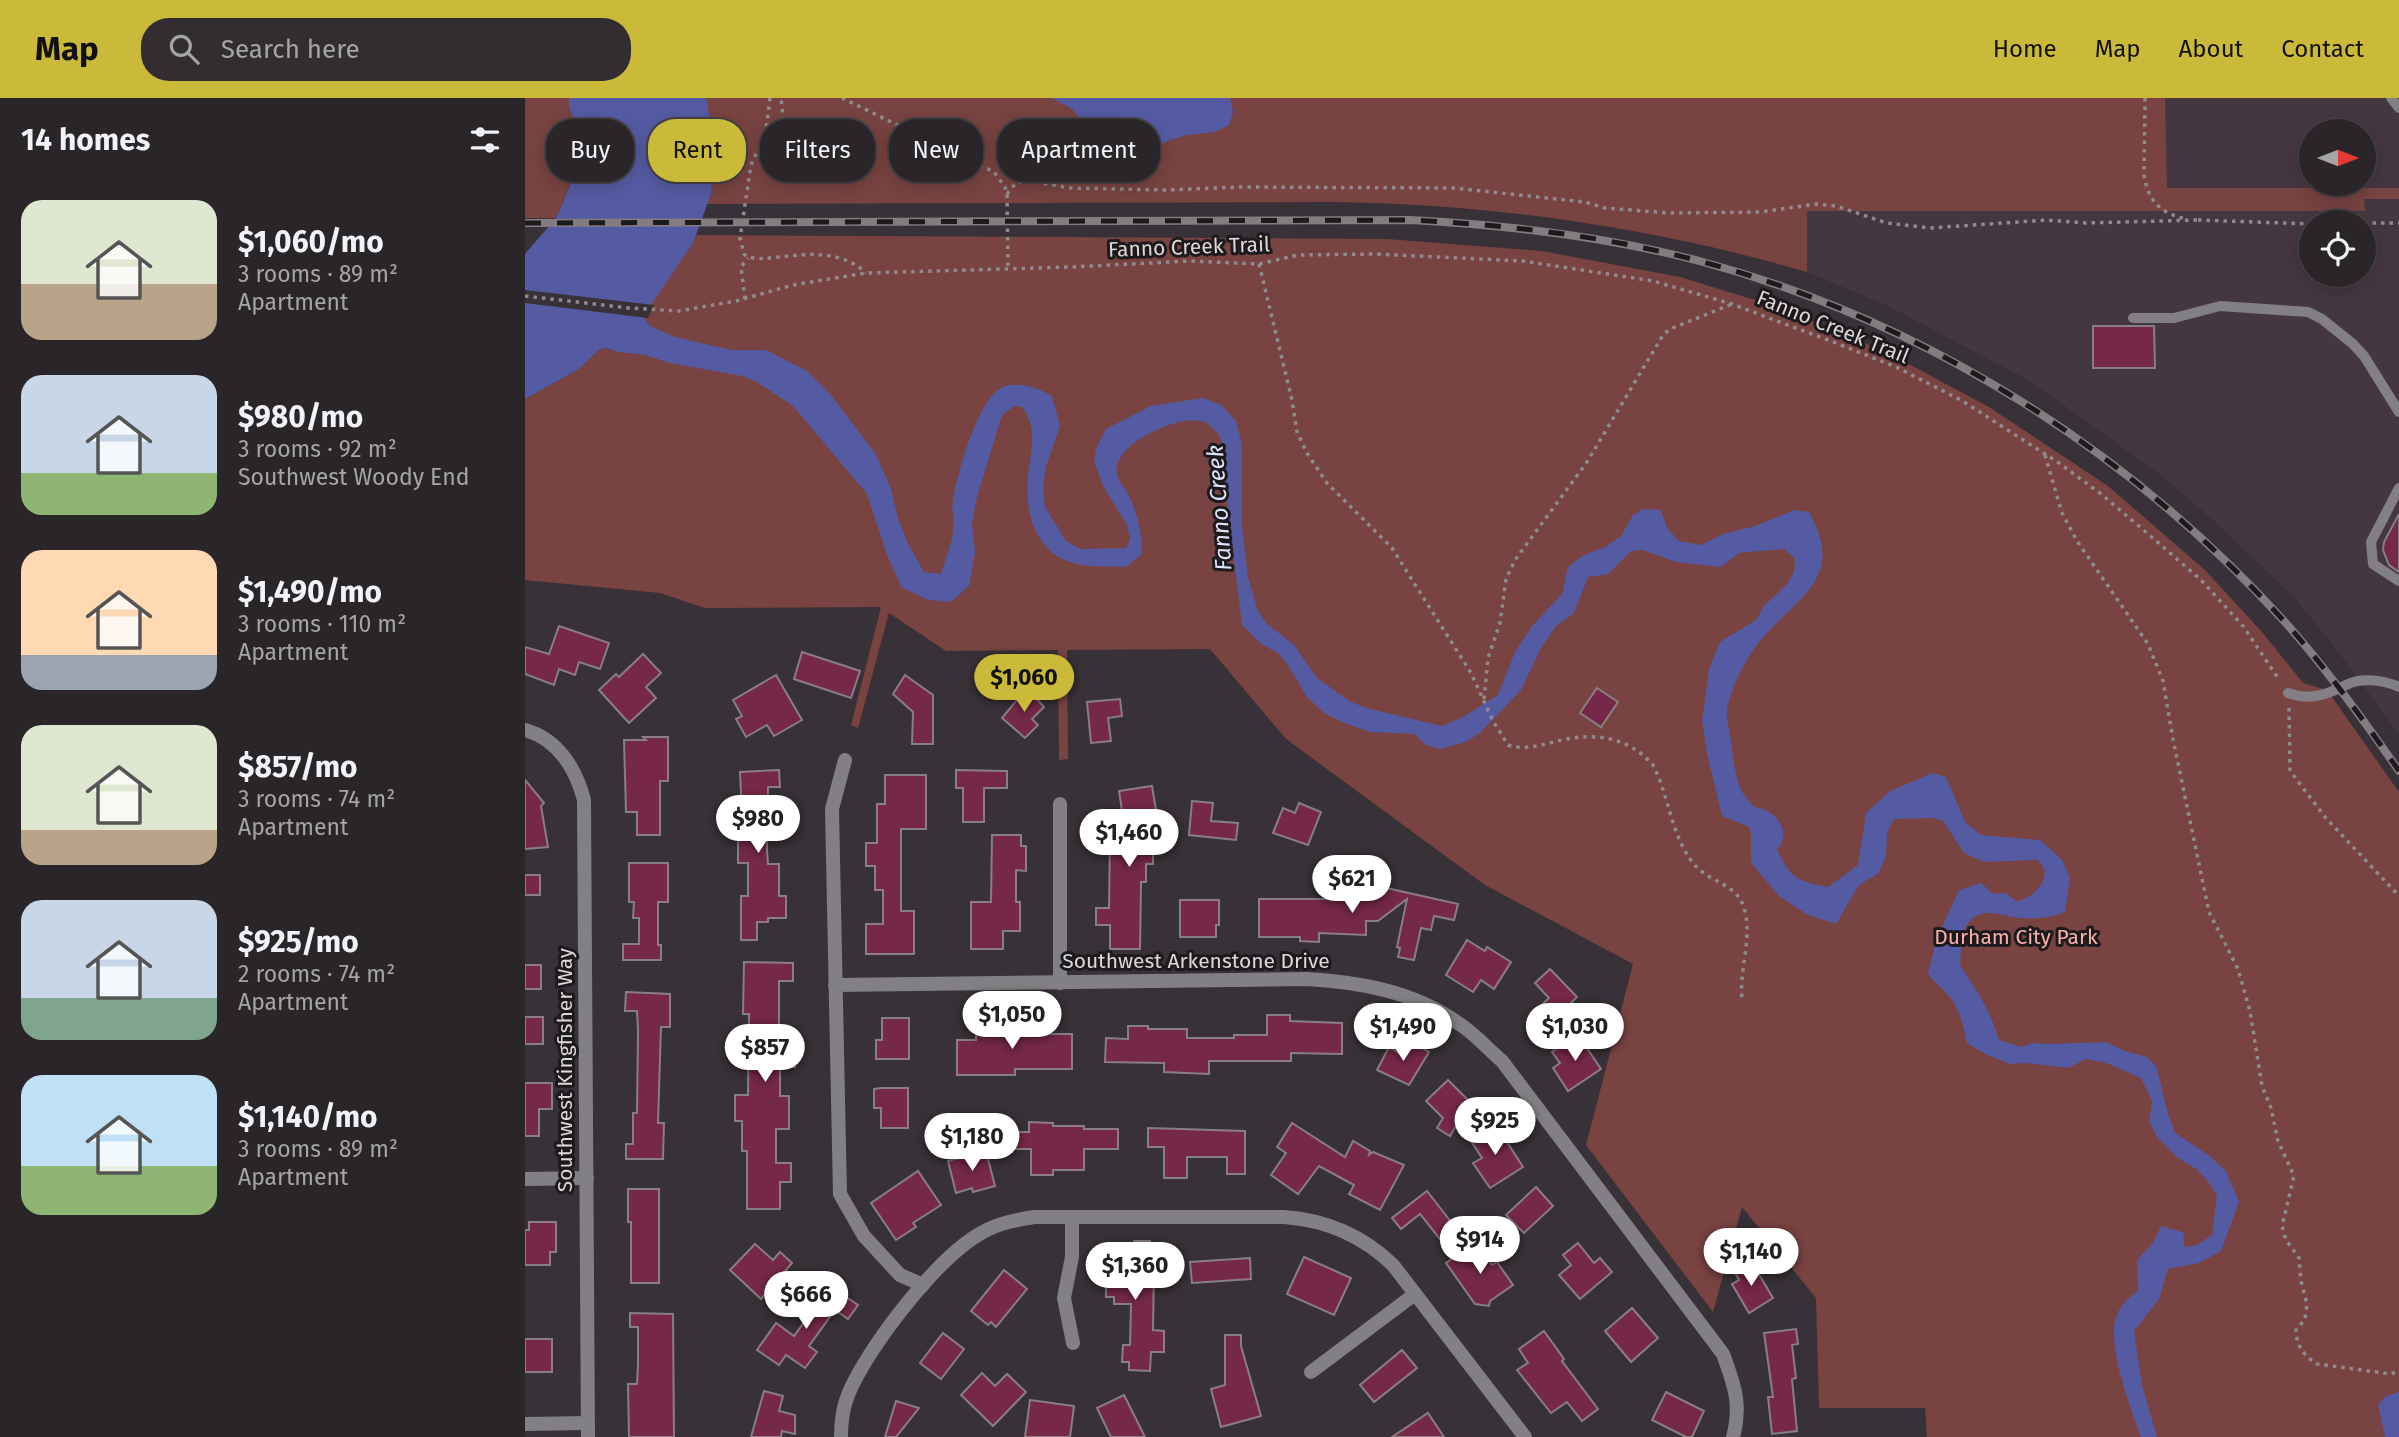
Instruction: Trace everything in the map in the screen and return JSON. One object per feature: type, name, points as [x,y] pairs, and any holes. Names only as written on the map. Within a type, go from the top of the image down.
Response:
[{"type":"street","name":"Southwest Kingfisher Way","points":[[525,730],[551,743],[569,762],[579,780],[584,800],[588,1430]]},
{"type":"street","points":[[845,760],[832,809],[840,1194],[864,1237],[900,1275],[923,1285]]},
{"type":"street","points":[[1060,804],[1061,983]]},
{"type":"street","name":"Southwest Arkenstone Drive","points":[[835,985],[1307,979],[1345,981],[1382,988],[1417,1000],[1460,1024],[1502,1060],[1723,1354],[1735,1385],[1738,1418],[1733,1437]]},
{"type":"street","points":[[525,1179],[587,1178]]},
{"type":"street","points":[[841,1437],[847,1398],[863,1364],[923,1285],[959,1248],[994,1226],[1034,1217],[1303,1218],[1341,1230],[1376,1248],[1393,1265],[1525,1437]]},
{"type":"street","points":[[1072,1217],[1072,1257],[1064,1298],[1073,1343]]},
{"type":"street","points":[[1311,1372],[1415,1294]]},
{"type":"street","points":[[525,1424],[588,1430]]},
{"type":"lane","points":[[2391,98],[2399,108]]},
{"type":"lane","points":[[2133,318],[2173,318],[2220,306],[2308,312],[2322,319],[2364,356],[2399,412]]},
{"type":"lane","points":[[2399,488],[2371,542],[2370,554],[2373,564],[2399,581]]},
{"type":"lane","points":[[2288,693],[2297,696],[2325,695],[2347,684],[2371,681],[2385,681],[2399,687]]},
{"type":"path","points":[[767,119],[770,98]]},
{"type":"path","points":[[781,98],[784,119]]},
{"type":"path","points":[[842,98],[986,167],[1000,180],[1007,194],[1008,269]]},
{"type":"path","points":[[2145,98],[2144,175],[2150,198],[2164,212],[2198,220]]},
{"type":"path","points":[[760,150],[751,165],[741,224],[742,250],[748,258],[817,253],[857,265],[866,273]]},
{"type":"path","points":[[1007,194],[1016,183],[1031,181],[1070,188],[1167,190],[1240,187],[1444,187],[1585,202],[1605,208],[1669,213],[1761,212],[1816,204],[1836,206],[1887,223],[1930,228],[2047,220],[2086,223],[2198,220],[2299,223]]},
{"type":"path","points":[[2376,223],[2399,223]]},
{"type":"path","name":"Fanno Creek Trail","points":[[525,296],[663,311],[697,309],[793,285],[866,273],[1190,261],[1259,264],[1298,255],[1375,254],[1523,261],[1653,281],[1733,304],[1896,367],[1961,400],[2044,453],[2101,494],[2201,580],[2243,626],[2288,693]]},
{"type":"path","points":[[745,299],[741,267],[748,258]]},
{"type":"path","points":[[1259,264],[1264,294],[1292,400],[1297,432],[1327,483],[1392,548],[1471,673],[1493,721],[1508,745],[1517,748],[1532,747],[1565,739],[1596,736],[1612,738],[1644,754],[1658,776],[1685,852],[1708,878],[1739,895],[1745,910],[1745,950],[1740,981],[1742,999]]},
{"type":"path","points":[[1484,701],[1488,658],[1500,623],[1506,579],[1515,560],[1587,461],[1663,335],[1669,329],[1733,304]]},
{"type":"path","points":[[2044,453],[2062,513],[2077,541],[2148,644],[2163,681],[2209,912],[2238,968],[2250,1011],[2262,1086],[2271,1108],[2279,1141],[2294,1176],[2295,1182],[2282,1226],[2286,1240],[2299,1258],[2307,1304],[2305,1319],[2296,1330],[2298,1344],[2308,1359],[2317,1364],[2391,1374],[2399,1371]]},
{"type":"path","points":[[2288,693],[2290,770],[2325,817],[2399,896]]},
{"type":"shaded area","points":[[2165,98],[2399,98],[2399,188],[2377,188],[2377,119],[2299,119],[2299,188],[2166,188]]},
{"type":"shaded area","points":[[2364,199],[2399,199],[2399,734],[2294,597],[2213,520],[2158,473],[2030,381],[1888,306],[1807,272],[1807,211],[2299,211],[2299,287],[2376,287],[2376,210],[2364,210]]},
{"type":"green space","points":[[525,98],[569,98],[575,119],[546,119],[546,182],[570,182],[556,218],[525,218]]},
{"type":"green space","points":[[699,98],[2165,98],[2167,188],[2299,188],[2299,196],[2377,196],[2377,188],[2399,188],[2399,199],[2364,199],[2365,210],[1807,211],[1807,272],[1690,242],[1630,231],[1451,207],[1330,202],[700,204],[700,182],[746,182],[746,119],[699,119]]},
{"type":"green space","name":"Durham City Park","points":[[696,235],[1387,239],[1542,251],[1680,277],[1787,310],[1888,353],[1989,407],[2108,486],[2205,570],[2262,632],[2303,683],[2327,690],[2399,792],[2399,1437],[1927,1437],[1925,1408],[1819,1408],[1816,1298],[1742,1207],[1713,1312],[1586,1145],[1633,964],[1485,885],[1286,739],[1210,649],[1067,650],[1068,759],[1059,760],[1058,650],[946,651],[889,613],[858,728],[851,725],[881,607],[705,608],[660,593],[525,580],[525,399],[579,369],[599,350],[606,348],[618,352]]},
{"type":"water","points":[[569,98],[706,98],[710,119],[648,119],[648,182],[712,182],[711,194],[693,243],[643,317],[650,326],[675,337],[731,350],[766,350],[807,371],[831,395],[875,453],[890,486],[898,519],[908,544],[924,572],[941,574],[952,537],[953,500],[964,456],[984,407],[1001,388],[1020,385],[1052,396],[1060,426],[1046,467],[1043,487],[1045,507],[1066,541],[1080,549],[1126,548],[1130,539],[1127,525],[1103,486],[1094,460],[1097,446],[1106,429],[1151,406],[1203,398],[1221,405],[1236,421],[1242,444],[1242,527],[1248,577],[1257,609],[1266,623],[1294,645],[1317,678],[1349,701],[1366,708],[1442,726],[1463,717],[1498,695],[1515,652],[1532,626],[1562,594],[1568,567],[1582,556],[1605,547],[1621,536],[1633,515],[1643,509],[1661,510],[1667,528],[1679,541],[1701,545],[1723,534],[1755,526],[1794,510],[1809,512],[1819,535],[1822,555],[1820,571],[1801,599],[1754,649],[1739,674],[1729,701],[1727,718],[1739,785],[1754,807],[1769,812],[1780,822],[1783,836],[1777,850],[1786,867],[1801,880],[1817,885],[1828,887],[1858,865],[1866,813],[1890,791],[1933,773],[1946,777],[1965,822],[1981,835],[2040,840],[2062,860],[2070,877],[2065,912],[2038,918],[1991,913],[1977,915],[1964,931],[1960,965],[1987,1010],[1999,1040],[2021,1047],[2033,1043],[2106,1042],[2147,1057],[2157,1068],[2175,1133],[2207,1154],[2226,1171],[2239,1202],[2221,1251],[2199,1263],[2168,1269],[2159,1299],[2134,1331],[2142,1385],[2157,1437],[2141,1437],[2117,1358],[2114,1327],[2123,1304],[2138,1290],[2137,1260],[2153,1243],[2161,1226],[2185,1233],[2185,1247],[2197,1245],[2212,1235],[2217,1195],[2196,1169],[2178,1158],[2157,1137],[2149,1122],[2152,1101],[2141,1078],[2106,1063],[2086,1059],[2068,1068],[2010,1064],[1985,1054],[1967,1043],[1955,1006],[1928,973],[1937,938],[1959,890],[1981,883],[1993,894],[2006,893],[2016,901],[2021,900],[2041,885],[2045,874],[2043,866],[2037,860],[1984,862],[1964,853],[1943,821],[1934,818],[1894,819],[1887,833],[1886,856],[1879,873],[1859,885],[1836,924],[1808,915],[1779,896],[1751,863],[1749,827],[1722,816],[1702,721],[1709,669],[1720,642],[1756,620],[1764,606],[1787,584],[1794,572],[1795,559],[1784,549],[1739,553],[1721,567],[1676,562],[1642,550],[1631,551],[1608,574],[1588,577],[1574,613],[1556,626],[1541,648],[1521,690],[1481,732],[1466,742],[1440,749],[1426,745],[1414,734],[1370,732],[1324,713],[1307,697],[1279,654],[1260,643],[1242,625],[1223,445],[1219,435],[1206,422],[1187,421],[1163,427],[1128,448],[1117,467],[1118,478],[1131,499],[1136,514],[1142,554],[1126,567],[1089,566],[1067,561],[1055,554],[1045,545],[1032,522],[1027,481],[1032,429],[1022,407],[1014,406],[1002,415],[977,497],[972,523],[975,553],[969,586],[952,601],[926,599],[901,587],[867,494],[793,406],[755,381],[606,348],[599,350],[579,369],[525,399],[525,254],[556,218],[572,182],[634,182],[634,119],[574,119],[569,108]]},
{"type":"water","points":[[1051,98],[1230,98],[1233,112],[1229,125],[1215,132],[1187,135],[1160,144],[1160,119],[1078,119],[1067,106]]},
{"type":"water","points":[[2399,1392],[2399,1437],[2385,1437],[2378,1405],[2386,1396]]},
{"type":"pier","points":[[525,290],[654,305],[648,318],[525,303]]},
{"type":"building","points":[[2093,326],[2154,326],[2155,368],[2093,368]]},
{"type":"building","points":[[2399,514],[2399,572],[2389,565],[2383,550],[2384,542]]},
{"type":"building","points":[[559,626],[609,643],[600,669],[579,662],[575,675],[559,669],[554,685],[525,674],[525,647],[549,654]]},
{"type":"building","points":[[802,652],[860,671],[851,698],[794,679]]},
{"type":"building","points":[[643,654],[661,673],[646,687],[656,698],[629,723],[599,690],[616,674],[619,677]]},
{"type":"building","points":[[776,675],[802,720],[774,736],[767,725],[746,737],[736,719],[742,716],[733,700]]},
{"type":"building","points":[[905,675],[933,695],[933,744],[912,744],[913,712],[893,694]]},
{"type":"building","points":[[1027,688],[1044,707],[1032,719],[1038,725],[1025,738],[1002,718]]},
{"type":"building","points":[[1597,688],[1618,702],[1601,727],[1580,713]]},
{"type":"building","points":[[1120,699],[1122,716],[1108,718],[1111,741],[1091,743],[1087,702]]},
{"type":"building","points":[[643,737],[668,737],[668,781],[660,781],[660,835],[637,835],[637,812],[626,812],[624,740],[646,740]]},
{"type":"building","points":[[779,770],[780,787],[768,787],[767,851],[768,864],[779,864],[779,896],[786,896],[786,918],[768,918],[768,922],[757,922],[757,940],[741,940],[741,896],[748,896],[748,863],[738,863],[738,833],[743,833],[740,772]]},
{"type":"building","points":[[956,770],[1007,771],[1007,788],[984,788],[984,822],[963,822],[963,788],[956,788]]},
{"type":"building","points":[[885,775],[926,775],[926,829],[901,829],[901,911],[914,911],[914,954],[866,954],[866,924],[883,924],[883,890],[875,890],[875,866],[866,866],[866,843],[877,843],[877,804],[885,804]]},
{"type":"building","points":[[525,780],[544,803],[541,806],[548,847],[525,849]]},
{"type":"building","points":[[1152,786],[1157,816],[1153,816],[1153,864],[1146,864],[1146,882],[1141,882],[1140,949],[1110,949],[1110,925],[1096,925],[1096,908],[1109,908],[1110,837],[1126,837],[1119,791]]},
{"type":"building","points":[[1192,801],[1213,803],[1211,821],[1238,823],[1236,840],[1189,835]]},
{"type":"building","points":[[1299,803],[1321,812],[1308,845],[1273,833],[1283,808],[1295,813]]},
{"type":"building","points":[[992,835],[1021,835],[1021,846],[1026,846],[1026,871],[1016,870],[1020,931],[1003,931],[1003,949],[971,949],[971,902],[991,902]]},
{"type":"building","points":[[629,863],[668,863],[668,902],[658,902],[658,945],[661,945],[661,960],[623,960],[623,944],[639,944],[639,918],[633,918],[634,902],[629,902]]},
{"type":"building","points":[[525,875],[540,875],[540,895],[525,895]]},
{"type":"building","points":[[1343,887],[1391,889],[1458,904],[1454,920],[1434,916],[1431,930],[1421,928],[1414,960],[1398,957],[1400,948],[1397,947],[1407,899],[1378,921],[1366,921],[1366,935],[1319,933],[1319,942],[1300,941],[1300,937],[1259,937],[1259,899],[1333,899],[1333,891],[1343,891]]},
{"type":"building","points":[[1180,900],[1219,900],[1216,937],[1180,937]]},
{"type":"building","points":[[1467,940],[1485,951],[1487,947],[1511,962],[1494,989],[1481,980],[1473,992],[1446,975]]},
{"type":"building","points":[[744,962],[793,963],[793,981],[779,981],[779,1034],[795,1034],[795,1067],[780,1067],[780,1096],[789,1096],[789,1129],[776,1129],[776,1163],[791,1163],[791,1182],[780,1182],[780,1209],[747,1209],[747,1151],[742,1151],[742,1121],[735,1121],[735,1095],[748,1095],[749,1014],[743,1014]]},
{"type":"building","points":[[525,965],[541,965],[541,989],[525,989]]},
{"type":"building","points":[[1550,969],[1577,997],[1549,1024],[1536,1010],[1549,998],[1535,983]]},
{"type":"building","points":[[626,992],[670,994],[670,1027],[661,1027],[658,1123],[664,1123],[663,1159],[626,1159],[626,1144],[633,1144],[633,1113],[637,1113],[638,1030],[637,1011],[625,1011]]},
{"type":"building","points":[[1267,1015],[1290,1015],[1290,1021],[1342,1023],[1342,1054],[1291,1053],[1291,1061],[1209,1061],[1209,1074],[1164,1072],[1164,1063],[1105,1062],[1106,1038],[1128,1039],[1128,1026],[1187,1029],[1187,1038],[1234,1038],[1234,1035],[1267,1035]]},
{"type":"building","points":[[525,1017],[543,1017],[543,1044],[525,1044]]},
{"type":"building","points":[[882,1018],[909,1018],[909,1059],[876,1059],[876,1040],[882,1040]]},
{"type":"building","points":[[976,1023],[1009,1024],[1009,1029],[1040,1029],[1040,1034],[1072,1034],[1072,1069],[1015,1069],[1015,1075],[957,1075],[957,1040],[976,1040]]},
{"type":"building","points":[[1578,1035],[1601,1069],[1568,1091],[1553,1068],[1560,1063],[1552,1052]]},
{"type":"building","points":[[1412,1042],[1429,1052],[1409,1085],[1377,1070],[1389,1047],[1404,1056]]},
{"type":"building","points":[[1448,1080],[1470,1102],[1450,1136],[1437,1128],[1443,1118],[1426,1101]]},
{"type":"building","points":[[525,1083],[552,1083],[552,1109],[539,1109],[539,1136],[525,1136]]},
{"type":"building","points":[[908,1088],[908,1128],[881,1128],[881,1108],[874,1108],[874,1089]]},
{"type":"building","points":[[1029,1122],[1053,1123],[1053,1126],[1084,1126],[1084,1129],[1118,1129],[1118,1149],[1084,1149],[1084,1170],[1053,1170],[1053,1175],[1031,1175],[1031,1149],[1006,1149],[1006,1132],[1029,1132]]},
{"type":"building","points":[[1292,1123],[1345,1157],[1353,1141],[1370,1151],[1369,1155],[1373,1152],[1404,1165],[1380,1210],[1349,1194],[1354,1185],[1319,1166],[1298,1194],[1271,1175],[1286,1153],[1277,1147]]},
{"type":"building","points":[[1496,1125],[1523,1167],[1490,1188],[1473,1163],[1482,1158],[1471,1141]]},
{"type":"building","points":[[1148,1128],[1245,1131],[1245,1174],[1227,1174],[1227,1157],[1187,1157],[1187,1178],[1164,1178],[1164,1147],[1148,1147]]},
{"type":"building","points":[[986,1151],[995,1186],[956,1193],[948,1161]]},
{"type":"building","points":[[918,1171],[941,1205],[913,1223],[916,1227],[896,1240],[871,1203]]},
{"type":"building","points":[[1536,1187],[1553,1206],[1524,1233],[1506,1215]]},
{"type":"building","points":[[628,1189],[659,1189],[659,1283],[631,1283]]},
{"type":"building","points":[[1427,1191],[1455,1227],[1440,1239],[1420,1214],[1401,1229],[1392,1218]]},
{"type":"building","points":[[529,1222],[556,1222],[556,1252],[550,1252],[550,1265],[525,1265],[525,1230],[529,1230]]},
{"type":"building","points":[[1134,1241],[1150,1241],[1150,1269],[1154,1269],[1153,1330],[1164,1331],[1164,1352],[1151,1352],[1150,1371],[1129,1370],[1129,1362],[1122,1362],[1123,1345],[1130,1345],[1131,1304],[1114,1304],[1114,1297],[1106,1297],[1106,1251],[1128,1251],[1128,1246],[1134,1247]]},
{"type":"building","points":[[1578,1243],[1594,1263],[1600,1258],[1612,1272],[1580,1299],[1559,1275],[1571,1265],[1563,1255]]},
{"type":"building","points":[[755,1244],[773,1260],[780,1252],[792,1263],[761,1299],[730,1270]]},
{"type":"building","points":[[1478,1245],[1492,1265],[1497,1262],[1513,1285],[1490,1301],[1489,1306],[1475,1304],[1446,1263],[1457,1255],[1460,1258]]},
{"type":"building","points":[[1304,1257],[1351,1278],[1334,1315],[1287,1294]]},
{"type":"building","points":[[1250,1258],[1251,1279],[1192,1283],[1190,1262]]},
{"type":"building","points":[[1751,1261],[1773,1298],[1749,1313],[1732,1284],[1739,1280],[1734,1271]]},
{"type":"building","points":[[1004,1270],[1027,1289],[996,1327],[991,1322],[988,1325],[971,1311]]},
{"type":"building","points":[[830,1286],[858,1305],[848,1319],[835,1310],[809,1346],[817,1352],[805,1368],[786,1355],[779,1365],[757,1350],[776,1323],[794,1336]]},
{"type":"building","points":[[1632,1308],[1658,1338],[1631,1362],[1605,1331]]},
{"type":"building","points":[[630,1313],[673,1314],[674,1437],[629,1437],[628,1384],[637,1384],[638,1364],[638,1327],[630,1327]]},
{"type":"building","points":[[1796,1329],[1798,1344],[1792,1345],[1796,1378],[1792,1379],[1797,1431],[1772,1434],[1768,1397],[1773,1397],[1764,1333]]},
{"type":"building","points":[[1544,1331],[1564,1359],[1562,1361],[1598,1409],[1582,1421],[1567,1402],[1551,1413],[1517,1370],[1528,1363],[1519,1349]]},
{"type":"building","points":[[943,1333],[964,1349],[941,1379],[920,1363]]},
{"type":"building","points":[[1225,1335],[1241,1335],[1241,1346],[1261,1416],[1221,1427],[1211,1389],[1225,1385]]},
{"type":"building","points":[[525,1339],[552,1339],[552,1372],[525,1372]]},
{"type":"building","points":[[1402,1350],[1417,1368],[1374,1402],[1360,1385]]},
{"type":"building","points":[[982,1373],[995,1386],[1007,1374],[1026,1392],[993,1426],[961,1395]]},
{"type":"building","points":[[764,1391],[783,1396],[779,1411],[795,1415],[795,1434],[782,1431],[781,1437],[751,1437]]},
{"type":"building","points":[[1666,1392],[1704,1411],[1692,1437],[1686,1437],[1652,1420]]},
{"type":"building","points":[[1124,1395],[1145,1437],[1111,1437],[1097,1408]]},
{"type":"building","points":[[1030,1400],[1074,1406],[1070,1437],[1025,1437]]},
{"type":"building","points":[[896,1401],[919,1408],[896,1437],[885,1437]]},
{"type":"building","points":[[1428,1413],[1444,1437],[1392,1437]]},
{"type":"railway","points":[[525,223],[1410,220],[1558,233],[1631,245],[1703,262],[1786,288],[1866,319],[1944,357],[2019,400],[2090,448],[2159,501],[2223,559],[2284,621],[2344,694],[2399,771]]},
{"type":"water label","name":"Fanno Creek","points":[[1219,508]]}]
